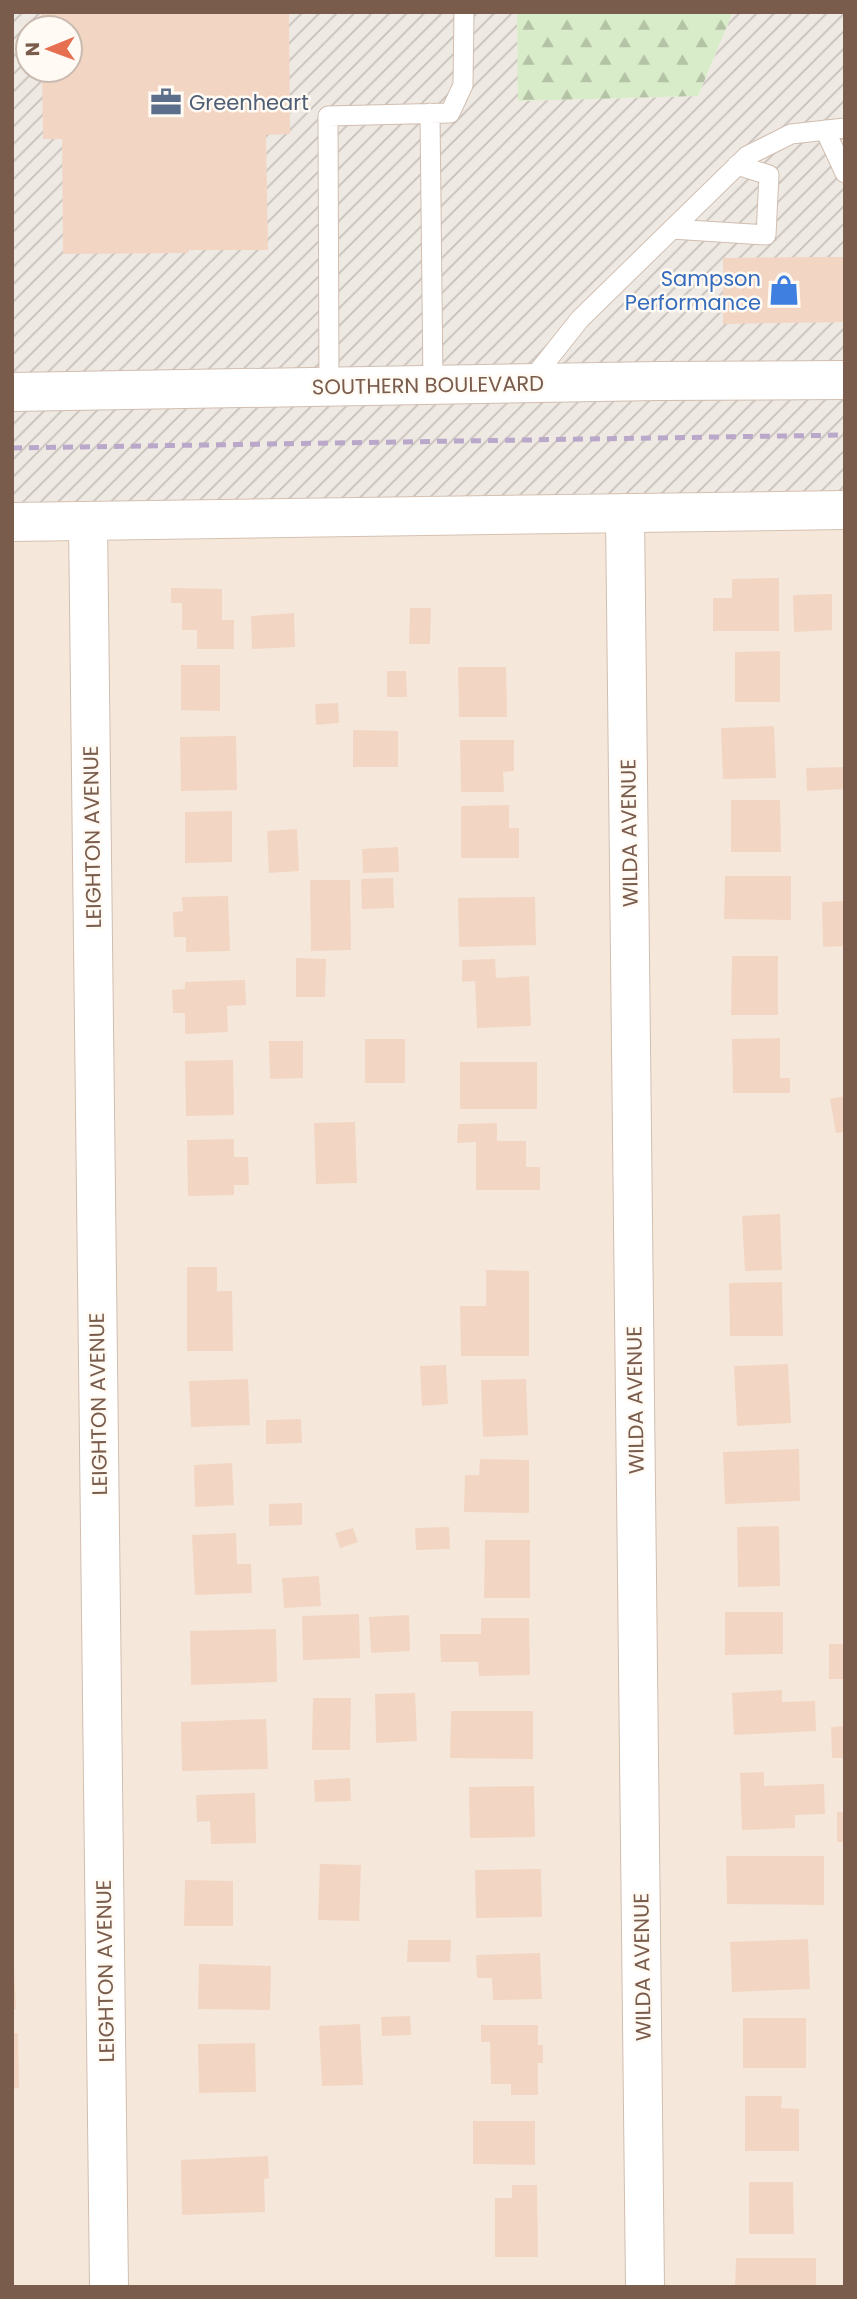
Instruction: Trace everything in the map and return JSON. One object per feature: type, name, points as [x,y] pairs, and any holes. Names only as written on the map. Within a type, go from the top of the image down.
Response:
[{"type":"street","name":"SOUTHERN BOULEVARD","points":[[12,392],[845,380]]},
{"type":"street","points":[[12,522],[845,510]]},
{"type":"street","name":"WILDA AVENUE","points":[[625,513],[645,2287]]},
{"type":"street","name":"LEIGHTON AVENUE","points":[[88,521],[108,2287]]},
{"type":"lane","points":[[329,387],[328,116],[450,113],[463,85],[464,12]]},
{"type":"lane","points":[[430,113],[433,385]]},
{"type":"lane","points":[[529,383],[580,319],[747,156],[791,134],[835,129],[845,173]]},
{"type":"lane","points":[[672,229],[766,235],[769,176],[737,165]]},
{"type":"shaded area","points":[[12,12],[517,12],[519,101],[698,96],[733,12],[845,12],[845,510],[12,522]]},
{"type":"shaded area","points":[[845,510],[845,2287],[12,2287],[12,522]]},
{"type":"green space","points":[[517,12],[733,12],[698,96],[518,101]]},
{"type":"building","name":"Greenheart","points":[[289,12],[290,134],[266,135],[268,250],[63,254],[62,139],[43,139],[42,84],[84,84],[84,14],[41,14]]},
{"type":"building","name":"Sampson Performance","points":[[845,257],[845,322],[723,324],[723,258]]},
{"type":"building","points":[[779,578],[779,631],[713,631],[713,598],[732,598],[732,579]]},
{"type":"building","points":[[171,588],[222,589],[222,620],[234,620],[234,649],[197,649],[197,630],[182,630],[182,603],[171,603]]},
{"type":"building","points":[[832,594],[832,630],[794,632],[793,595]]},
{"type":"building","points":[[410,608],[431,608],[430,644],[409,644]]},
{"type":"building","points":[[294,613],[295,647],[252,649],[251,616]]},
{"type":"building","points":[[780,651],[780,702],[735,702],[735,652]]},
{"type":"building","points":[[181,665],[220,665],[220,711],[181,710]]},
{"type":"building","points":[[458,667],[506,667],[507,717],[459,717]]},
{"type":"building","points":[[387,671],[406,671],[407,697],[387,697]]},
{"type":"building","points":[[338,703],[339,723],[316,725],[315,704]]},
{"type":"building","points":[[774,726],[776,778],[723,779],[721,728]]},
{"type":"building","points":[[353,730],[398,731],[398,767],[353,767]]},
{"type":"building","points":[[236,736],[237,790],[181,791],[180,737]]},
{"type":"building","points":[[460,740],[514,740],[514,771],[503,772],[504,792],[461,792]]},
{"type":"building","points":[[845,767],[845,789],[807,791],[806,768]]},
{"type":"building","points":[[731,800],[780,800],[781,852],[731,852]]},
{"type":"building","points":[[509,805],[509,828],[519,828],[519,858],[461,858],[461,806]]},
{"type":"building","points":[[232,811],[232,862],[185,863],[185,812]]},
{"type":"building","points":[[297,829],[299,871],[269,873],[267,831]]},
{"type":"building","points":[[398,847],[399,872],[363,873],[362,849]]},
{"type":"building","points":[[725,876],[791,876],[791,920],[724,919]]},
{"type":"building","points":[[393,878],[394,908],[362,909],[361,879]]},
{"type":"building","points":[[310,880],[350,880],[351,950],[311,951]]},
{"type":"building","points":[[228,896],[230,951],[186,952],[186,937],[174,937],[173,912],[183,911],[182,897]]},
{"type":"building","points":[[535,897],[536,945],[459,947],[458,898]]},
{"type":"building","points":[[845,901],[845,946],[823,947],[822,902]]},
{"type":"building","points":[[732,956],[778,956],[778,1015],[731,1015]]},
{"type":"building","points":[[296,958],[326,959],[325,997],[296,997]]},
{"type":"building","points":[[495,959],[496,978],[529,976],[531,1026],[477,1028],[475,981],[462,982],[462,960]]},
{"type":"building","points":[[245,980],[246,1005],[227,1006],[228,1032],[185,1034],[185,1013],[173,1013],[172,990],[185,989],[185,982]]},
{"type":"building","points":[[780,1038],[780,1078],[790,1078],[790,1093],[733,1093],[732,1039]]},
{"type":"building","points":[[365,1039],[405,1039],[405,1083],[365,1083]]},
{"type":"building","points":[[269,1041],[303,1041],[303,1078],[270,1079]]},
{"type":"building","points":[[233,1060],[234,1115],[186,1116],[185,1061]]},
{"type":"building","points":[[460,1062],[537,1062],[537,1109],[460,1109]]},
{"type":"building","points":[[845,1096],[845,1132],[836,1133],[830,1099]]},
{"type":"building","points":[[355,1122],[357,1183],[316,1184],[314,1123]]},
{"type":"building","points":[[497,1123],[497,1141],[526,1141],[526,1167],[540,1167],[540,1190],[476,1190],[476,1142],[457,1143],[458,1124]]},
{"type":"building","points":[[234,1139],[234,1157],[248,1157],[249,1185],[234,1185],[234,1195],[188,1196],[187,1140]]},
{"type":"building","points":[[780,1214],[782,1270],[745,1271],[742,1216]]},
{"type":"building","points":[[187,1267],[217,1267],[217,1291],[232,1291],[233,1351],[187,1351]]},
{"type":"building","points":[[486,1270],[529,1271],[529,1356],[461,1356],[460,1306],[486,1306]]},
{"type":"building","points":[[782,1282],[783,1336],[730,1336],[729,1283]]},
{"type":"building","points":[[788,1364],[791,1423],[737,1426],[734,1366]]},
{"type":"building","points":[[446,1365],[448,1404],[422,1406],[420,1366]]},
{"type":"building","points":[[248,1379],[250,1425],[191,1427],[189,1381]]},
{"type":"building","points":[[526,1379],[528,1435],[483,1437],[481,1380]]},
{"type":"building","points":[[301,1419],[302,1443],[266,1444],[266,1420]]},
{"type":"building","points":[[799,1449],[800,1501],[725,1504],[723,1452]]},
{"type":"building","points":[[480,1459],[529,1460],[529,1513],[464,1512],[465,1475],[479,1475]]},
{"type":"building","points":[[232,1463],[234,1505],[195,1507],[194,1465]]},
{"type":"building","points":[[302,1503],[302,1525],[269,1526],[269,1504]]},
{"type":"building","points":[[779,1526],[780,1586],[738,1587],[737,1527]]},
{"type":"building","points":[[449,1527],[450,1549],[416,1550],[415,1528]]},
{"type":"building","points":[[353,1528],[358,1542],[340,1548],[335,1533]]},
{"type":"building","points":[[236,1533],[237,1564],[251,1564],[252,1593],[195,1595],[192,1535]]},
{"type":"building","points":[[485,1540],[530,1540],[530,1598],[484,1598]]},
{"type":"building","points":[[319,1576],[321,1606],[284,1608],[282,1578]]},
{"type":"building","points":[[725,1612],[783,1612],[783,1654],[725,1655]]},
{"type":"building","points":[[359,1614],[360,1658],[303,1660],[302,1616]]},
{"type":"building","points":[[409,1615],[410,1651],[371,1653],[369,1617]]},
{"type":"building","points":[[481,1618],[529,1618],[530,1675],[479,1676],[478,1662],[441,1662],[440,1634],[481,1634]]},
{"type":"building","points":[[276,1629],[277,1682],[191,1685],[190,1631]]},
{"type":"building","points":[[829,1644],[845,1644],[845,1679],[829,1679]]},
{"type":"building","points":[[782,1690],[782,1702],[815,1701],[816,1731],[734,1735],[732,1693]]},
{"type":"building","points":[[415,1693],[417,1741],[376,1743],[375,1694]]},
{"type":"building","points":[[313,1698],[351,1698],[350,1750],[312,1750]]},
{"type":"building","points":[[451,1711],[533,1711],[533,1759],[450,1758]]},
{"type":"building","points":[[266,1719],[268,1769],[182,1771],[181,1722]]},
{"type":"building","points":[[845,1726],[845,1758],[832,1758],[831,1727]]},
{"type":"building","points":[[764,1772],[764,1786],[824,1784],[825,1814],[795,1815],[795,1828],[742,1830],[740,1773]]},
{"type":"building","points":[[350,1778],[351,1801],[315,1802],[314,1780]]},
{"type":"building","points":[[534,1786],[535,1837],[470,1838],[469,1787]]},
{"type":"building","points":[[255,1793],[256,1843],[211,1844],[210,1821],[197,1822],[196,1795]]},
{"type":"building","points":[[837,1812],[845,1812],[845,1842],[837,1842]]},
{"type":"building","points":[[726,1856],[824,1856],[824,1905],[727,1904]]},
{"type":"building","points":[[320,1864],[361,1865],[359,1921],[318,1920]]},
{"type":"building","points":[[541,1869],[542,1917],[476,1918],[475,1870]]},
{"type":"building","points":[[185,1880],[233,1881],[233,1926],[184,1926]]},
{"type":"building","points":[[808,1939],[810,1989],[732,1992],[730,1942]]},
{"type":"building","points":[[408,1940],[451,1940],[450,1962],[407,1962]]},
{"type":"building","points":[[540,1953],[542,1999],[493,2000],[492,1978],[477,1978],[476,1955]]},
{"type":"building","points":[[199,1964],[271,1966],[270,2010],[198,2009]]},
{"type":"building","points":[[14,1967],[16,2009],[12,2009]]},
{"type":"building","points":[[410,2016],[411,2035],[382,2036],[381,2017]]},
{"type":"building","points":[[743,2018],[806,2018],[806,2068],[743,2068]]},
{"type":"building","points":[[360,2024],[363,2085],[322,2086],[319,2026]]},
{"type":"building","points":[[481,2025],[538,2025],[538,2045],[543,2045],[543,2063],[538,2063],[538,2095],[511,2095],[511,2084],[491,2084],[490,2042],[481,2042]]},
{"type":"building","points":[[12,2033],[18,2033],[19,2088],[12,2089]]},
{"type":"building","points":[[255,2043],[256,2092],[199,2093],[198,2044]]},
{"type":"building","points":[[745,2096],[782,2096],[781,2108],[799,2109],[799,2151],[745,2151]]},
{"type":"building","points":[[473,2121],[535,2121],[535,2165],[473,2164]]},
{"type":"building","points":[[268,2156],[269,2178],[264,2179],[265,2212],[182,2215],[181,2160]]},
{"type":"building","points":[[749,2182],[793,2182],[794,2234],[749,2234]]},
{"type":"building","points":[[512,2185],[537,2185],[538,2257],[495,2257],[495,2198],[512,2198]]},
{"type":"building","points":[[736,2258],[816,2258],[816,2287],[735,2287]]},
{"type":"railway","points":[[12,448],[845,435]]},
{"type":"place","name":"Greenheart","points":[[166,102]]},
{"type":"place","name":"Sampson Performance","points":[[784,290]]}]
